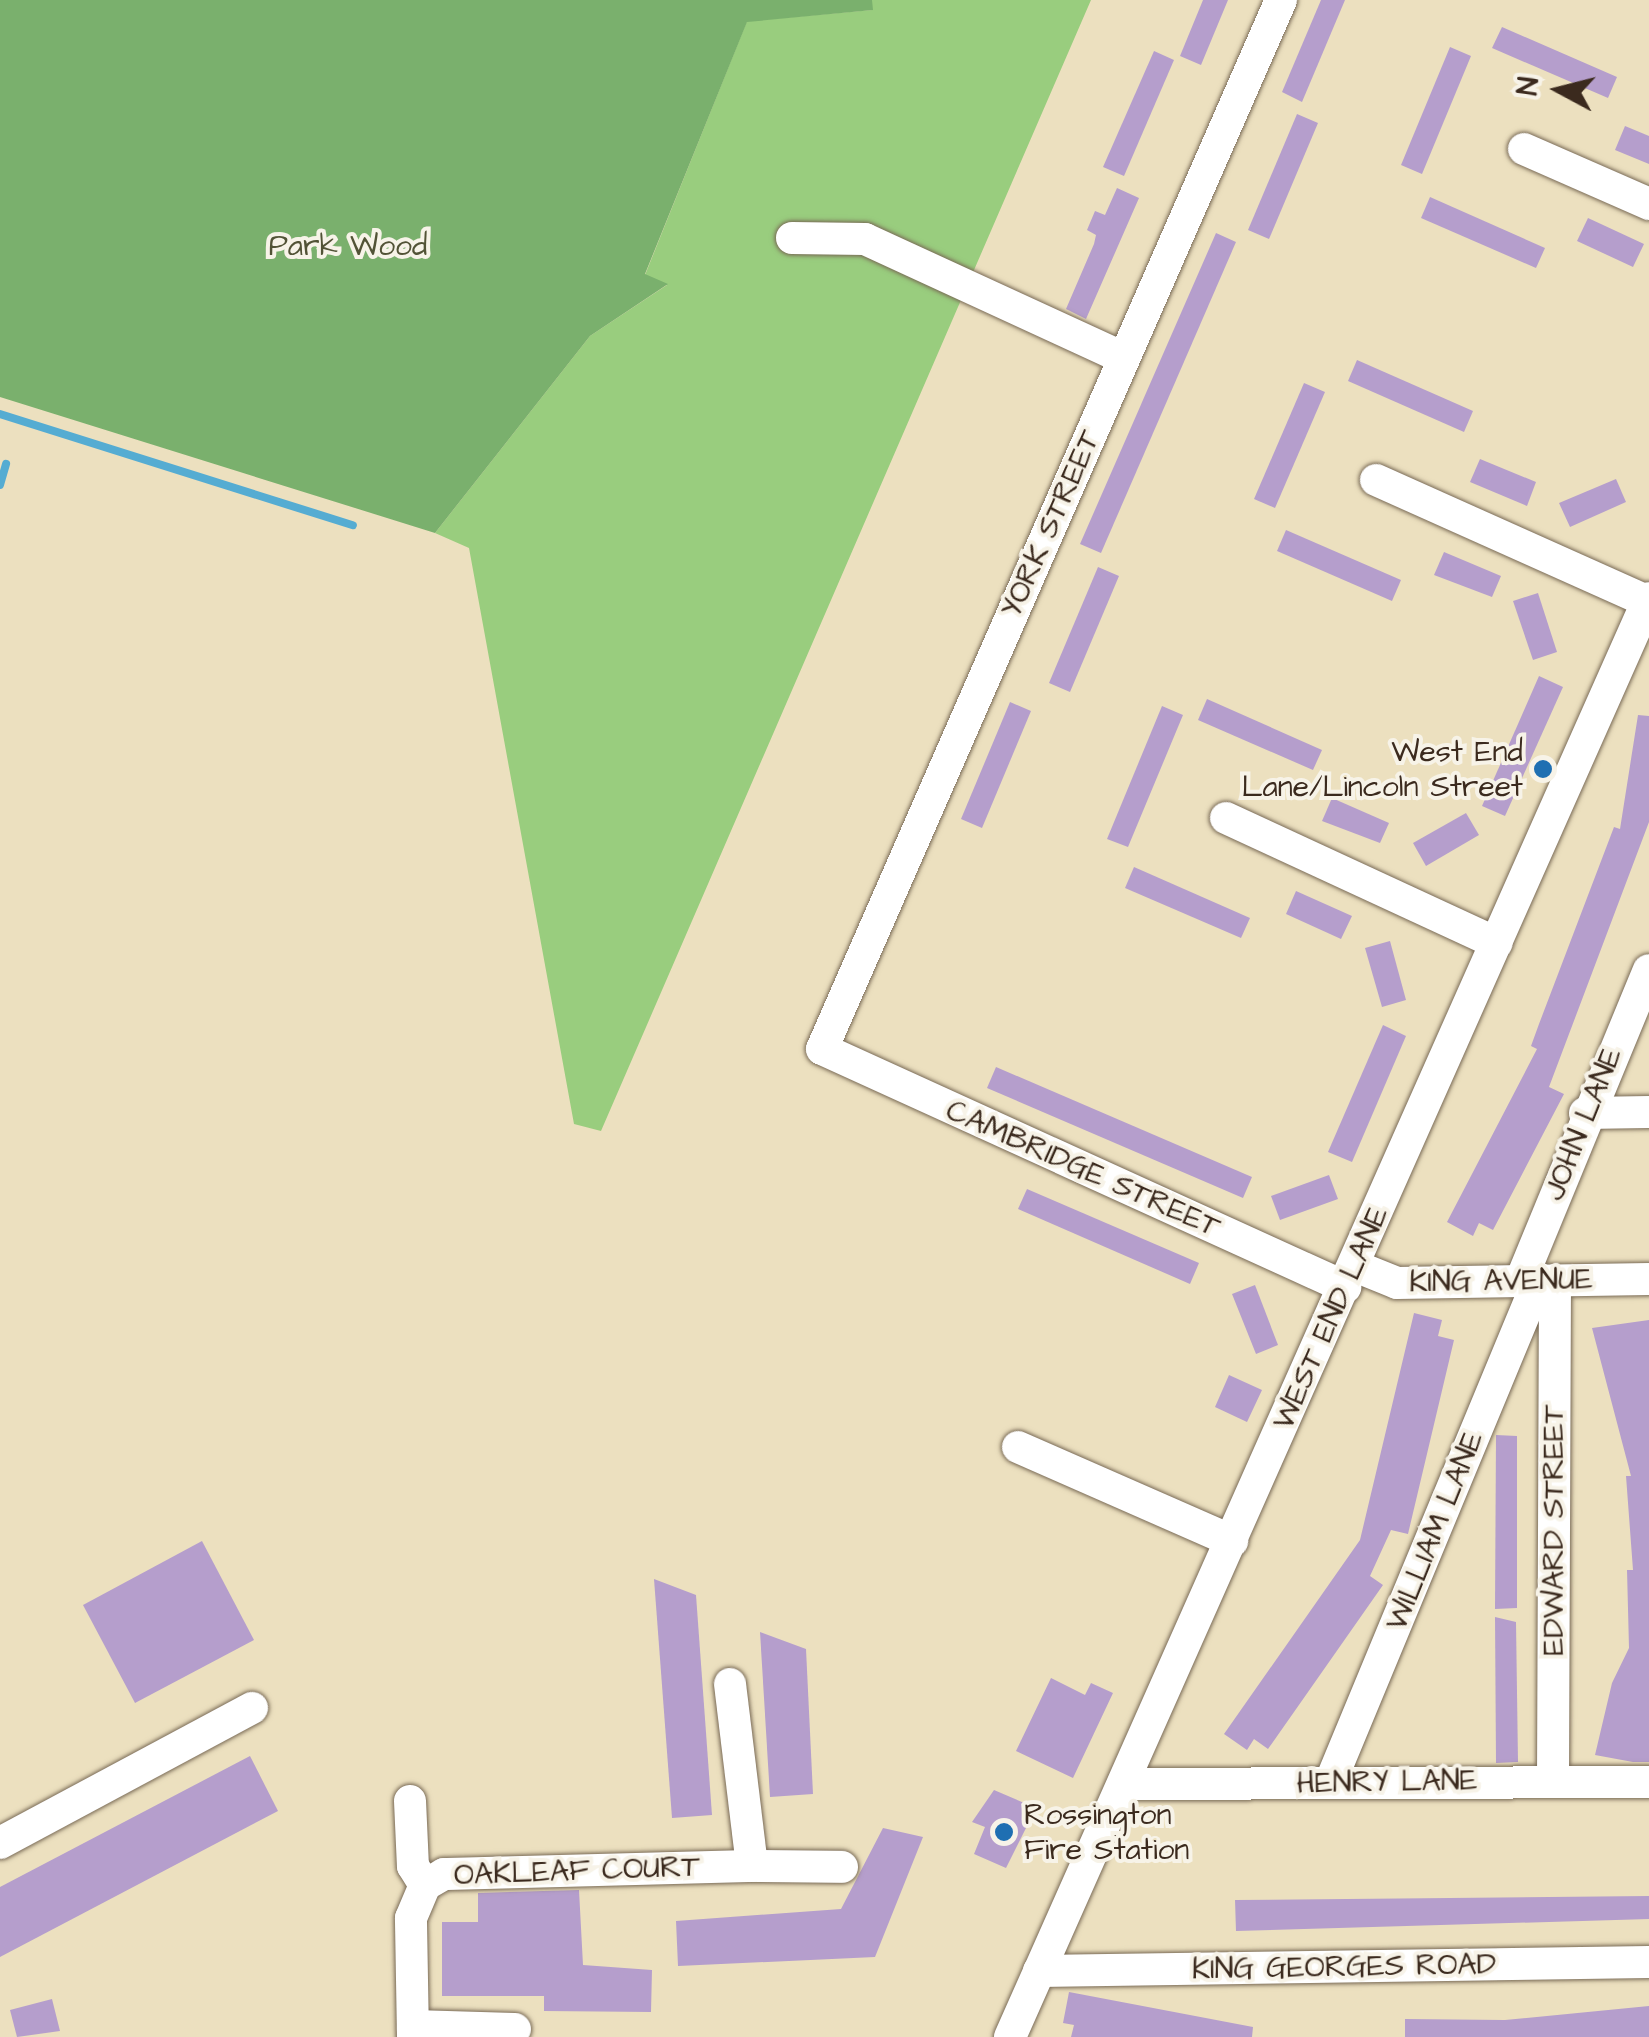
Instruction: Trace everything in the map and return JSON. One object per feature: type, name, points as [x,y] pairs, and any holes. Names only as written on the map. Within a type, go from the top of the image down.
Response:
[{"type":"street","name":"YORK STREET","points":[[822,1049],[1281,0]]},
{"type":"street","points":[[1524,149],[1649,204]]},
{"type":"street","points":[[792,238],[864,239],[1124,358]]},
{"type":"street","points":[[1376,480],[1648,601]]},
{"type":"street","name":"WEST END LANE","points":[[1010,2037],[1648,601]]},
{"type":"street","points":[[1226,818],[1496,942]]},
{"type":"street","name":"JOHN LANE","points":[[1538,1280],[1585,1113],[1649,970]]},
{"type":"street","name":"CAMBRIDGE STREET","points":[[822,1049],[1350,1277]]},
{"type":"street","points":[[1585,1113],[1649,1112]]},
{"type":"street","name":"KING AVENUE","points":[[1350,1277],[1397,1282],[1649,1279]]},
{"type":"street","name":"EDWARD STREET","points":[[1538,1280],[1553,1780]]},
{"type":"street","name":"WILLIAM LANE","points":[[1330,1783],[1538,1280]]},
{"type":"street","points":[[1018,1447],[1232,1541]]},
{"type":"street","points":[[730,1684],[741,1866]]},
{"type":"street","points":[[0,1843],[252,1708]]},
{"type":"street","name":"HENRY LANE","points":[[1124,1784],[1649,1782]]},
{"type":"street","name":"OAKLEAF COURT","points":[[410,1801],[413,1866],[426,1885]]},
{"type":"street","name":"OAKLEAF COURT","points":[[413,2031],[410,1918],[426,1885],[467,1870],[842,1866]]},
{"type":"street","name":"KING GEORGES ROAD","points":[[1039,1971],[1649,1962]]},
{"type":"street","points":[[413,2031],[515,2029]]},
{"type":"green space","name":"Park Wood","points":[[0,0],[872,0],[873,10],[747,22],[645,274],[668,284],[590,336],[435,533],[0,397]]},
{"type":"green space","points":[[872,0],[1091,0],[601,1131],[574,1124],[469,548],[435,533],[590,336],[667,285],[645,275],[747,21],[872,10]]},
{"type":"building","points":[[1203,0],[1228,0],[1201,65],[1180,56]]},
{"type":"building","points":[[1321,0],[1345,0],[1302,102],[1282,92]]},
{"type":"building","points":[[1502,27],[1617,77],[1608,98],[1492,48]]},
{"type":"building","points":[[1450,47],[1471,56],[1422,174],[1401,165]]},
{"type":"building","points":[[1154,51],[1174,60],[1124,176],[1103,167]]},
{"type":"building","points":[[1297,114],[1318,123],[1269,239],[1248,230]]},
{"type":"building","points":[[1625,126],[1649,136],[1649,164],[1615,150]]},
{"type":"building","points":[[1117,188],[1139,198],[1086,319],[1066,309],[1094,244],[1096,235],[1087,230],[1095,211],[1105,215]]},
{"type":"building","points":[[1430,197],[1545,248],[1536,268],[1421,218]]},
{"type":"building","points":[[1588,218],[1644,244],[1633,267],[1577,241]]},
{"type":"building","points":[[1216,233],[1236,242],[1101,553],[1080,544]]},
{"type":"building","points":[[1357,360],[1473,411],[1464,432],[1348,381]]},
{"type":"building","points":[[1304,383],[1325,392],[1275,508],[1254,499]]},
{"type":"building","points":[[1480,459],[1536,482],[1527,506],[1470,482]]},
{"type":"building","points":[[1616,479],[1626,502],[1570,527],[1559,503]]},
{"type":"building","points":[[1286,530],[1401,580],[1392,601],[1277,551]]},
{"type":"building","points":[[1444,552],[1501,576],[1492,597],[1434,575]]},
{"type":"building","points":[[1098,567],[1119,576],[1070,692],[1049,683]]},
{"type":"building","points":[[1538,593],[1557,652],[1533,660],[1513,601]]},
{"type":"building","points":[[1539,676],[1563,687],[1505,816],[1482,806]]},
{"type":"building","points":[[1207,699],[1322,750],[1313,770],[1198,720]]},
{"type":"building","points":[[1010,702],[1031,711],[982,828],[961,819]]},
{"type":"building","points":[[1162,706],[1183,715],[1128,847],[1107,839]]},
{"type":"building","points":[[1638,715],[1649,716],[1649,822],[1549,1087],[1564,1094],[1493,1230],[1479,1223],[1473,1236],[1447,1222],[1537,1049],[1531,1046],[1539,1024],[1614,827],[1620,829]]},
{"type":"building","points":[[1332,798],[1389,823],[1380,843],[1322,821]]},
{"type":"building","points":[[1466,813],[1479,835],[1426,866],[1413,843]]},
{"type":"building","points":[[1134,867],[1250,918],[1241,938],[1125,888]]},
{"type":"building","points":[[1296,891],[1352,916],[1341,939],[1286,914]]},
{"type":"building","points":[[1390,941],[1406,1000],[1382,1007],[1365,948]]},
{"type":"building","points":[[1383,1025],[1406,1036],[1352,1162],[1328,1152]]},
{"type":"building","points":[[996,1067],[1252,1177],[1243,1198],[987,1088]]},
{"type":"building","points":[[1329,1175],[1338,1199],[1280,1220],[1271,1196]]},
{"type":"building","points":[[1027,1189],[1199,1263],[1190,1284],[1018,1209]]},
{"type":"building","points":[[1255,1285],[1278,1345],[1256,1354],[1232,1294]]},
{"type":"building","points":[[1414,1313],[1442,1320],[1438,1336],[1454,1340],[1408,1534],[1391,1530],[1370,1576],[1383,1585],[1268,1749],[1254,1739],[1247,1750],[1224,1734],[1360,1540]]},
{"type":"building","points":[[1649,1320],[1649,1762],[1633,1762],[1595,1755],[1612,1683],[1629,1648],[1627,1570],[1633,1570],[1626,1476],[1631,1476],[1592,1328]]},
{"type":"building","points":[[1229,1375],[1262,1390],[1247,1422],[1215,1407]]},
{"type":"building","points":[[1496,1435],[1517,1436],[1517,1608],[1495,1609]]},
{"type":"building","points":[[202,1541],[254,1640],[135,1703],[83,1605]]},
{"type":"building","points":[[654,1579],[696,1595],[712,1815],[672,1818]]},
{"type":"building","points":[[1495,1617],[1516,1622],[1518,1762],[1496,1763]]},
{"type":"building","points":[[760,1632],[806,1649],[813,1794],[770,1797]]},
{"type":"building","points":[[1051,1678],[1085,1695],[1091,1683],[1113,1693],[1073,1778],[1016,1751]]},
{"type":"building","points":[[250,1756],[278,1811],[0,1957],[0,1887]]},
{"type":"building","name":"Rossington Fire Station","points":[[994,1790],[1036,1808],[1006,1868],[974,1854],[985,1827],[972,1822]]},
{"type":"building","points":[[883,1828],[923,1837],[875,1957],[678,1966],[676,1921],[841,1909]]},
{"type":"building","points":[[579,1890],[583,1965],[652,1970],[651,2012],[544,2011],[544,1996],[442,1996],[442,1922],[478,1922],[478,1893]]},
{"type":"building","points":[[1649,1896],[1649,1919],[1236,1931],[1235,1900]]},
{"type":"building","points":[[1069,1992],[1253,2027],[1252,2037],[1071,2037],[1074,2025],[1063,2023]]},
{"type":"building","points":[[52,1999],[60,2031],[17,2037],[10,2010]]},
{"type":"building","points":[[1649,2006],[1649,2037],[1405,2037],[1405,2019],[1505,2020]]},
{"type":"waterway","points":[[0,414],[353,525]]},
{"type":"waterway","points":[[0,485],[6,464]]},
{"type":"place","name":"West End Lane/Lincoln Street","points":[[1543,769]]},
{"type":"place","name":"Rossington Fire Station","points":[[1004,1832]]}]
